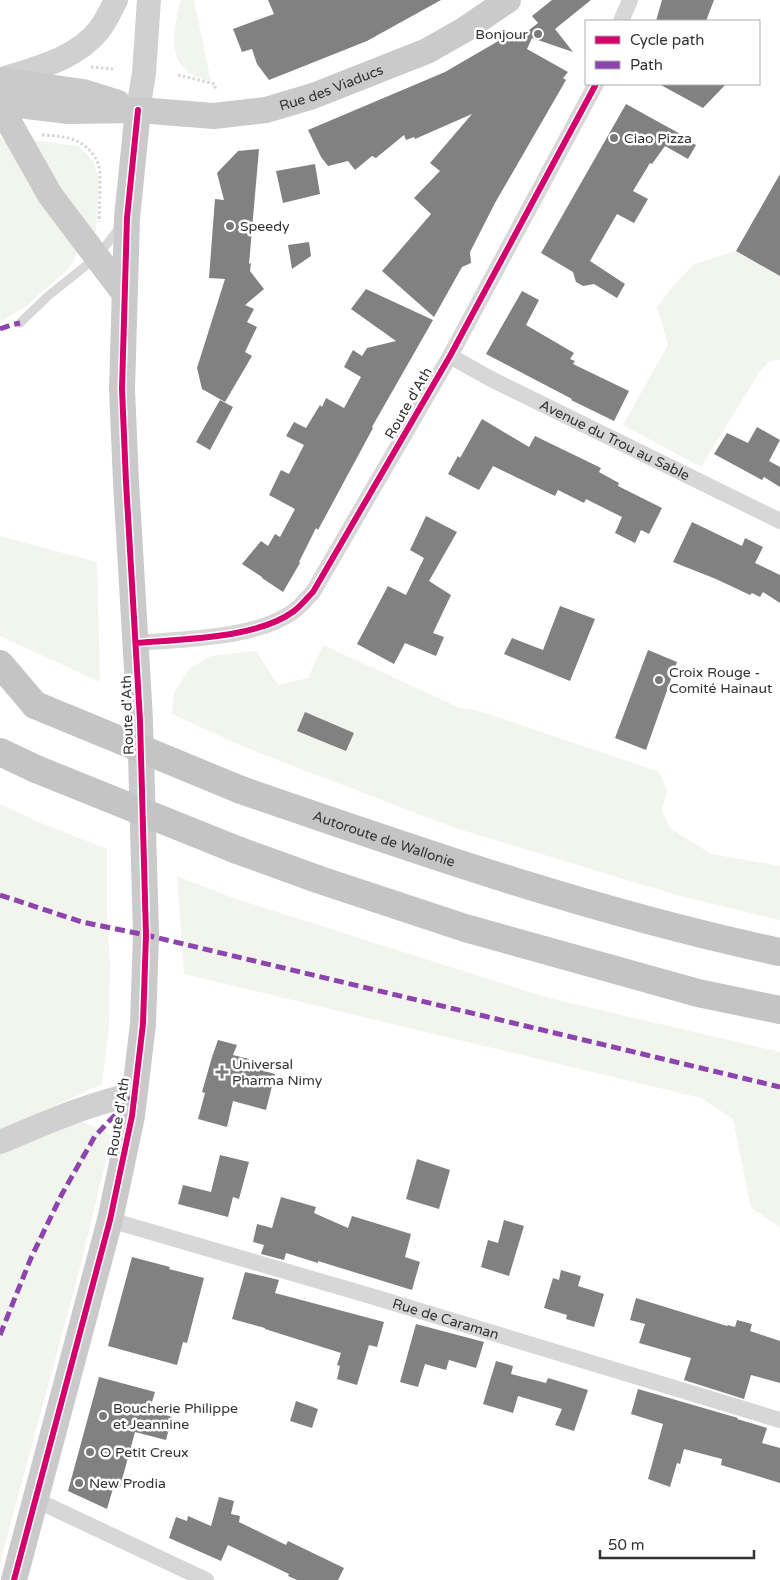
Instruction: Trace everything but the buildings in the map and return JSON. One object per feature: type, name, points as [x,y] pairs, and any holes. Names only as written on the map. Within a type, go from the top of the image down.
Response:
[{"type":"highway","points":[[0,664],[36,705]]},
{"type":"highway","name":"Autoroute de Wallonie","points":[[0,688],[36,705],[241,790],[490,874],[713,937],[780,952]]},
{"type":"highway","points":[[0,752],[237,850],[320,880],[465,928],[698,993],[780,1010]]},
{"type":"main road","points":[[0,80],[69,56],[86,44],[100,29],[116,0]]},
{"type":"main road","points":[[138,110],[144,73],[149,0]]},
{"type":"main road","name":"Rue des Viaducs","points":[[0,104],[78,111],[138,110],[223,116],[266,110],[313,96],[427,51],[464,30],[508,0]]},
{"type":"main road","name":"Rue des Viaducs","points":[[0,80],[83,92],[138,110]]},
{"type":"main road","points":[[0,104],[50,195],[98,256],[124,293]]},
{"type":"main road","name":"Route d'Ath","points":[[14,1580],[123,1165],[135,1094],[142,1024],[146,934],[140,720],[123,437],[122,389],[127,218],[138,110]]},
{"type":"main road","points":[[0,1142],[78,1110],[135,1094]]},
{"type":"street","points":[[621,20],[630,0]]},
{"type":"street","name":"Route d'Ath","points":[[136,644],[239,634],[274,621],[294,611],[313,592],[450,356],[595,85]]},
{"type":"street","name":"Avenue du Trou au Sable","points":[[450,356],[491,379],[780,521]]},
{"type":"street","name":"Rue de Caraman","points":[[110,1220],[374,1297],[780,1420]]},
{"type":"street","points":[[36,1500],[206,1580]]},
{"type":"lane","points":[[20,323],[48,296],[98,256],[127,218]]},
{"type":"path","points":[[178,75],[215,84],[215,90]]},
{"type":"path","points":[[35,135],[71,137],[84,145],[99,164],[101,173],[99,224]]},
{"type":"shaded area","points":[[180,0],[194,0],[211,82],[185,69],[178,60],[174,40]]},
{"type":"shaded area","points":[[0,137],[8,138],[79,248],[72,264],[65,272],[25,307],[0,322]]},
{"type":"shaded area","points":[[30,140],[79,146],[94,162],[99,181],[96,230],[92,239]]},
{"type":"shaded area","points":[[736,251],[776,274],[780,273],[780,360],[770,361],[760,371],[701,467],[623,425],[668,345],[657,307],[694,264]]},
{"type":"shaded area","points":[[0,536],[97,562],[100,682],[0,636]]},
{"type":"shaded area","points":[[323,645],[460,708],[477,710],[659,772],[667,790],[662,810],[670,828],[711,854],[780,866],[780,920],[680,896],[455,828],[244,747],[172,714],[174,693],[189,669],[211,656],[256,651],[278,685],[308,678]]},
{"type":"shaded area","points":[[0,804],[36,821],[107,849],[107,917],[110,962],[109,1026],[102,1084],[0,1132]]},
{"type":"shaded area","points":[[177,876],[233,898],[549,998],[780,1052],[780,1227],[751,1208],[733,1119],[701,1098],[184,974]]},
{"type":"shaded area","points":[[79,1120],[112,1135],[81,1264],[0,1563],[0,1150]]},
{"type":"marked path","points":[[0,329],[20,323]]},
{"type":"marked path","points":[[0,895],[82,922],[146,935],[780,1087]]},
{"type":"marked path","points":[[0,1335],[31,1258],[62,1194],[95,1136],[134,1095]]},
{"type":"cycle path","points":[[136,643],[218,636],[260,627],[294,611],[313,592],[450,356],[595,85]]},
{"type":"cycle path","points":[[14,1580],[110,1220],[132,1116],[143,1024],[146,935],[140,720],[122,389],[127,218],[138,110]]},
{"type":"place","name":"Bonjour","points":[[538,34]]},
{"type":"place","name":"Ciao Pizza","points":[[614,138]]},
{"type":"place","name":"Speedy","points":[[230,226]]},
{"type":"place","name":"Croix Rouge - Comité Hainaut","points":[[659,680]]},
{"type":"place","name":"Universal Pharma Nimy","points":[[222,1072]]},
{"type":"place","name":"Boucherie Philippe et Jeannine","points":[[103,1416]]},
{"type":"place","name":"O Petit Creux","points":[[90,1452]]},
{"type":"place","name":"New Prodia","points":[[79,1483]]}]
